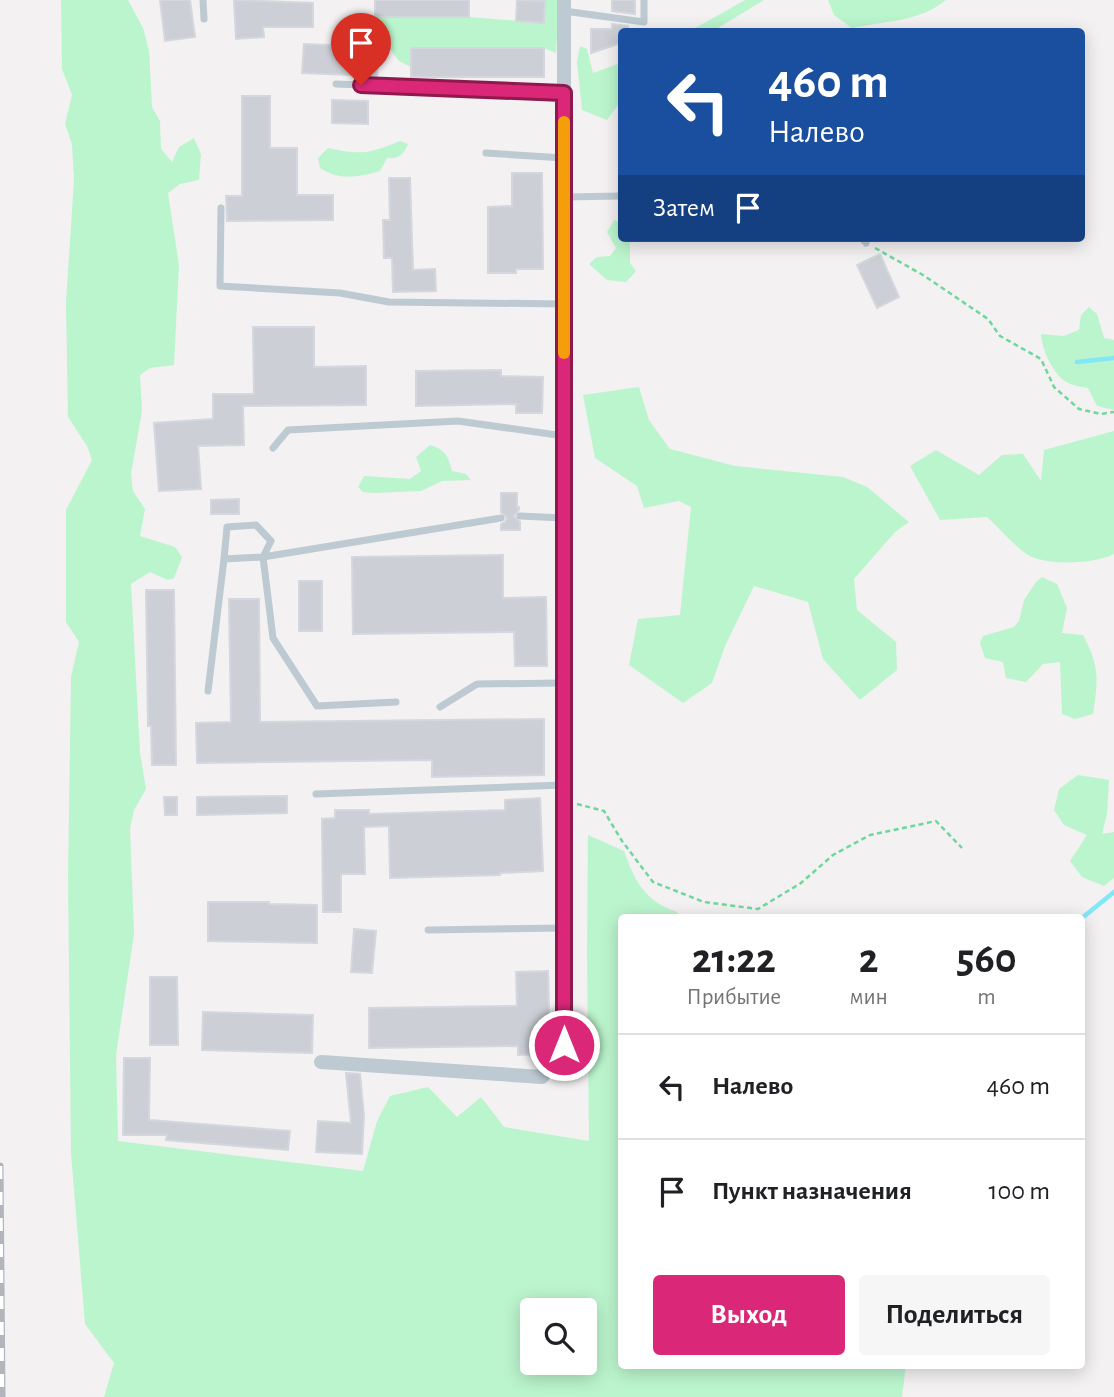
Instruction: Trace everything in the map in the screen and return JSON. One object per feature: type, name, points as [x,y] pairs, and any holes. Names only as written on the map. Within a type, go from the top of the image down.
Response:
[{"type":"street","points":[[321,1062],[542,1077],[564,1045],[564,6]]},
{"type":"lane","points":[[203,0],[204,19]]},
{"type":"lane","points":[[564,6],[644,22],[644,0]]},
{"type":"lane","points":[[336,84],[564,93]]},
{"type":"lane","points":[[486,153],[564,158]]},
{"type":"lane","points":[[564,197],[618,196]]},
{"type":"lane","points":[[221,208],[220,286],[340,293],[390,302],[564,304]]},
{"type":"lane","points":[[273,447],[288,430],[458,421],[564,436]]},
{"type":"lane","points":[[520,516],[564,518]]},
{"type":"lane","points":[[224,559],[263,557],[501,518]]},
{"type":"lane","points":[[208,691],[227,527],[256,525],[271,541],[263,557],[273,638],[317,706],[396,702]]},
{"type":"lane","points":[[440,707],[477,684],[564,684]]},
{"type":"lane","points":[[316,794],[564,785]]},
{"type":"lane","points":[[428,930],[564,928]]},
{"type":"path","points":[[866,242],[923,275],[988,320],[1000,336],[1041,359],[1054,387],[1079,409],[1101,414],[1114,412]]},
{"type":"path","points":[[564,801],[604,811],[622,841],[653,882],[704,902],[758,909],[801,883],[833,855],[870,835],[936,821],[962,848]]},
{"type":"green space","points":[[61,0],[128,0],[143,28],[149,51],[152,107],[160,121],[161,149],[172,162],[179,147],[194,138],[201,154],[199,180],[180,184],[168,193],[179,265],[174,365],[150,368],[140,375],[142,411],[131,474],[133,491],[145,509],[140,536],[175,547],[182,557],[174,578],[168,580],[150,572],[131,584],[140,753],[146,789],[134,810],[130,828],[134,934],[116,1055],[118,1141],[363,1171],[377,1121],[390,1096],[428,1087],[457,1117],[481,1097],[504,1127],[589,1141],[588,835],[624,851],[637,881],[649,896],[678,914],[618,914],[618,1369],[906,1369],[902,1397],[104,1397],[114,1363],[85,1324],[71,1153],[68,876],[71,677],[79,642],[66,622],[66,510],[92,460],[87,446],[68,417],[66,302],[74,180],[72,144],[65,124],[72,95],[62,69]]},
{"type":"green space","points":[[545,0],[559,0],[556,53],[544,48],[411,67],[399,61],[389,48],[365,46],[362,23],[375,17],[469,17],[544,23]]},
{"type":"green space","points":[[745,0],[764,0],[718,28],[695,28]]},
{"type":"green space","points":[[828,0],[946,0],[913,17],[852,28],[834,15]]},
{"type":"green space","points":[[580,46],[587,49],[593,73],[618,64],[618,105],[607,120],[582,110],[577,62]]},
{"type":"green space","points":[[400,141],[408,144],[404,151],[398,157],[387,158],[380,171],[349,177],[335,175],[320,168],[318,158],[328,148],[365,152]]},
{"type":"green space","points":[[614,220],[618,221],[618,242],[630,242],[630,263],[636,271],[626,282],[607,280],[589,264],[597,257],[610,256],[616,248],[607,232]]},
{"type":"green space","points":[[1089,307],[1097,314],[1104,338],[1114,340],[1114,410],[1097,406],[1088,388],[1064,381],[1050,363],[1042,341],[1041,334],[1064,336],[1079,330],[1081,315]]},
{"type":"green space","points":[[639,387],[649,420],[670,449],[735,466],[843,477],[867,487],[909,522],[895,532],[854,579],[857,610],[896,642],[897,670],[860,700],[823,659],[808,602],[754,586],[725,646],[712,683],[683,703],[629,665],[638,619],[680,615],[691,507],[679,501],[644,508],[637,486],[595,458],[583,395]]},
{"type":"green space","points":[[1114,431],[1114,554],[1096,560],[1058,562],[1036,559],[1017,547],[987,517],[940,520],[910,466],[936,450],[979,475],[1002,455],[1023,454],[1041,481],[1044,450]]},
{"type":"green space","points":[[430,445],[446,454],[452,471],[466,474],[471,480],[442,481],[421,491],[373,493],[363,492],[358,487],[364,476],[410,479],[421,471],[416,457]]},
{"type":"green space","points":[[1042,577],[1057,584],[1067,608],[1062,633],[1083,635],[1092,656],[1097,683],[1093,714],[1075,719],[1062,714],[1060,662],[1043,664],[1026,682],[1006,678],[1003,662],[985,658],[980,643],[983,636],[1014,627],[1019,621],[1024,600]]},
{"type":"green space","points":[[1078,775],[1109,780],[1107,814],[1102,834],[1114,832],[1114,878],[1104,886],[1082,877],[1070,861],[1087,835],[1064,825],[1054,810],[1059,789]]},
{"type":"building","points":[[160,0],[190,0],[195,37],[165,41]]},
{"type":"building","points":[[234,0],[313,3],[313,27],[263,27],[264,37],[236,39]]},
{"type":"building","points":[[375,0],[469,0],[469,17],[375,17]]},
{"type":"building","points":[[517,0],[545,1],[544,23],[516,21]]},
{"type":"building","points":[[612,0],[635,0],[635,14],[612,11]]},
{"type":"building","points":[[612,24],[628,26],[618,28],[618,44],[591,53],[591,29],[612,29]]},
{"type":"building","points":[[304,44],[378,47],[377,76],[302,73]]},
{"type":"building","points":[[411,48],[544,48],[544,77],[411,77]]},
{"type":"building","points":[[242,96],[270,96],[270,148],[297,148],[297,195],[333,195],[333,220],[227,221],[226,196],[242,196]]},
{"type":"building","points":[[332,100],[368,101],[368,124],[332,123]]},
{"type":"building","points":[[512,173],[542,173],[543,269],[488,273],[488,207],[512,206]]},
{"type":"building","points":[[389,178],[410,178],[413,270],[435,269],[436,291],[393,292],[392,258],[384,258],[383,220],[390,220]]},
{"type":"building","points":[[880,254],[899,297],[877,308],[857,265]]},
{"type":"building","points":[[253,327],[314,327],[314,367],[366,366],[366,405],[243,406],[244,445],[198,446],[201,489],[159,491],[154,423],[213,419],[213,394],[254,394]]},
{"type":"building","points":[[501,370],[501,376],[543,377],[542,413],[516,413],[516,404],[416,406],[416,371]]},
{"type":"building","points":[[501,493],[517,493],[519,510],[514,516],[520,522],[520,530],[501,530],[501,524],[507,518],[501,512]]},
{"type":"building","points":[[239,499],[239,514],[211,514],[211,500]]},
{"type":"building","points":[[503,555],[503,598],[546,597],[547,666],[515,666],[514,632],[353,634],[352,557]]},
{"type":"building","points":[[299,581],[322,581],[322,631],[299,631]]},
{"type":"building","points":[[146,590],[174,590],[176,765],[152,765],[151,726],[148,726]]},
{"type":"building","points":[[229,599],[259,599],[260,722],[544,719],[544,775],[432,777],[432,760],[197,763],[196,723],[231,722]]},
{"type":"building","points":[[287,796],[287,813],[197,815],[197,797]]},
{"type":"building","points":[[164,797],[177,797],[177,815],[165,815]]},
{"type":"building","points":[[540,798],[543,871],[390,878],[389,826],[364,827],[365,874],[341,874],[341,912],[323,912],[322,819],[335,818],[335,810],[369,810],[369,814],[505,810],[505,800]]},
{"type":"building","points":[[208,902],[317,905],[317,943],[208,941]]},
{"type":"building","points":[[354,929],[376,931],[372,973],[351,972]]},
{"type":"building","points":[[548,971],[550,1048],[546,1054],[518,1055],[518,1046],[369,1048],[369,1008],[517,1006],[516,972]]},
{"type":"building","points":[[150,977],[177,977],[178,1045],[150,1045]]},
{"type":"building","points":[[203,1012],[313,1015],[312,1053],[202,1050]]},
{"type":"building","points":[[124,1058],[150,1058],[149,1120],[290,1131],[288,1150],[166,1140],[167,1135],[123,1135]]},
{"type":"building","points":[[346,1073],[360,1074],[364,1116],[362,1154],[316,1152],[318,1121],[351,1123]]},
{"type":"waterway","points":[[1077,362],[1114,358]]},
{"type":"waterway","points":[[1085,916],[1114,892]]},
{"type":"railway","points":[[0,1166],[2,1397]]},
{"type":"slow traffic","points":[[564,122],[564,353]]},
{"type":"route","points":[[361,85],[564,93],[564,1045]]}]
